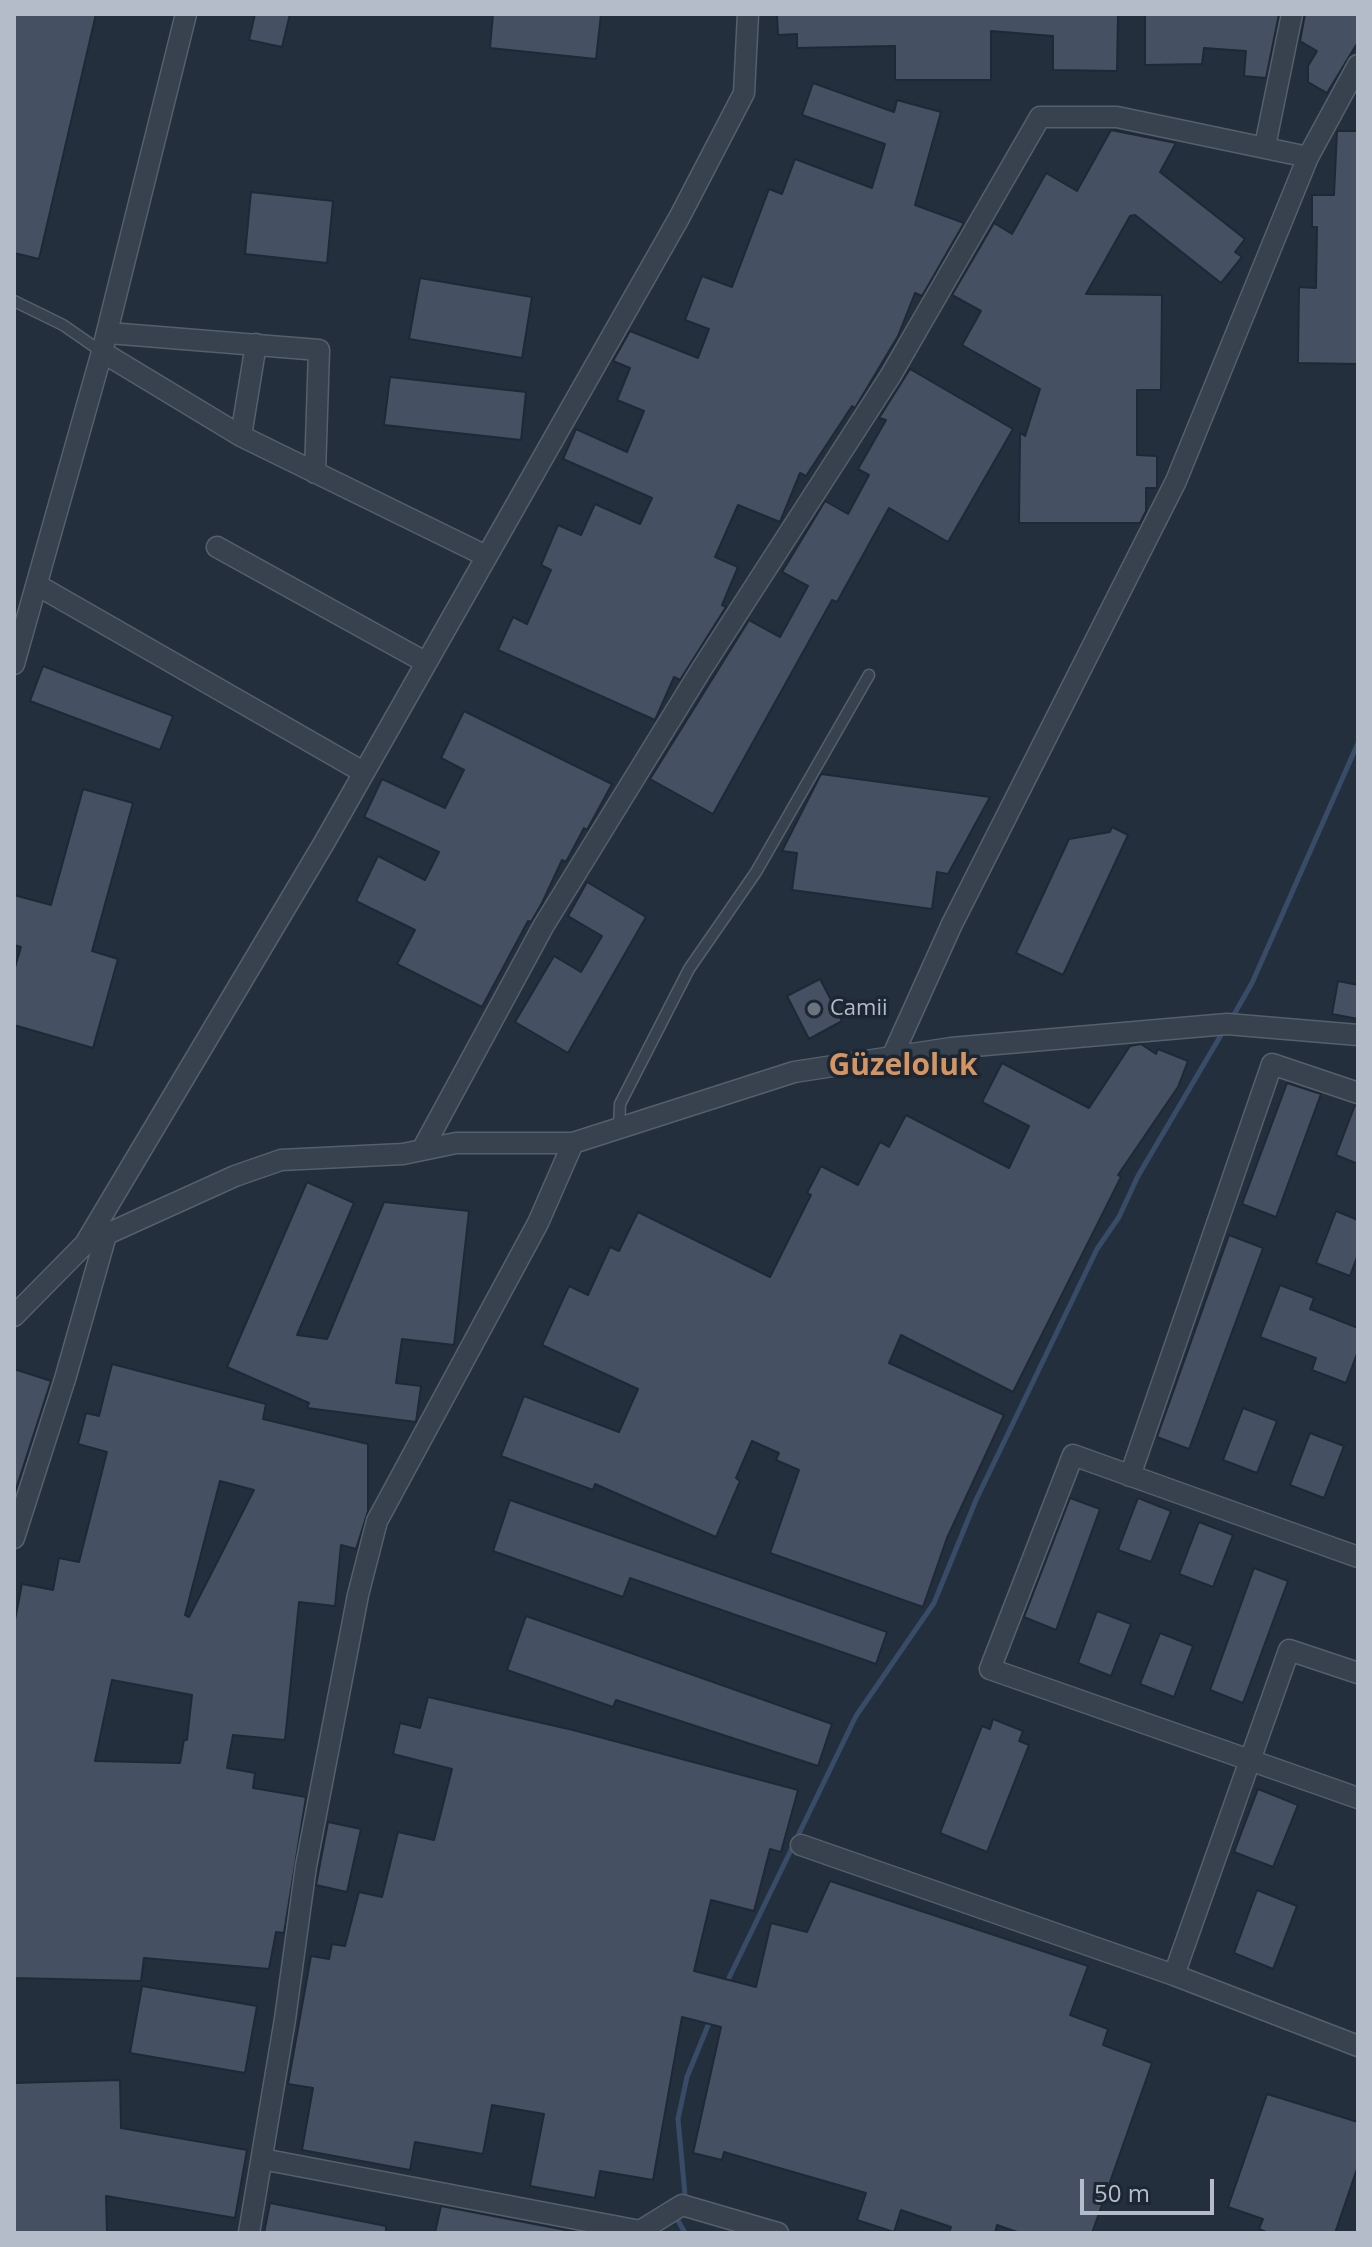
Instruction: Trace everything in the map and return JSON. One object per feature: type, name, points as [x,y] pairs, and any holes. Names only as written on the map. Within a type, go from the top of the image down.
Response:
[{"type":"street","points":[[14,664],[105,342],[186,14]]},
{"type":"street","points":[[14,1316],[85,1244],[363,772],[679,218],[744,93],[748,14]]},
{"type":"street","points":[[1265,146],[1292,14]]},
{"type":"street","points":[[892,1057],[952,924],[1176,481],[1308,157],[1358,65]]},
{"type":"street","points":[[422,1150],[544,925],[709,657],[891,375],[1040,117],[1117,117],[1308,157]]},
{"type":"street","points":[[105,342],[256,344],[319,350],[315,473]]},
{"type":"street","points":[[105,342],[241,436],[486,556]]},
{"type":"street","points":[[241,436],[256,344]]},
{"type":"street","points":[[217,547],[425,662]]},
{"type":"street","points":[[37,585],[363,772]]},
{"type":"street","points":[[85,1244],[281,1160],[422,1150],[456,1143],[573,1143],[794,1072],[951,1048],[1234,1024],[1358,1035]]},
{"type":"street","points":[[1130,1476],[1272,1064],[1358,1093]]},
{"type":"street","points":[[249,2233],[306,1866],[358,1595],[377,1521],[538,1223],[573,1143]]},
{"type":"street","points":[[14,1538],[65,1379],[106,1235]]},
{"type":"street","points":[[1358,1557],[1073,1455],[990,1669],[1358,1798]]},
{"type":"street","points":[[1174,1975],[1289,1650],[1358,1673]]},
{"type":"street","points":[[801,1845],[1174,1975],[1358,2046]]},
{"type":"street","points":[[262,2159],[640,2231],[682,2205],[778,2233]]},
{"type":"lane","points":[[14,301],[105,342]]},
{"type":"lane","points":[[619,1127],[620,1104],[689,969],[756,872],[869,675]]},
{"type":"building","points":[[14,14],[96,14],[39,259],[14,253]]},
{"type":"building","points":[[255,14],[290,14],[282,47],[249,40]]},
{"type":"building","points":[[493,14],[601,14],[596,59],[490,48]]},
{"type":"building","points":[[777,14],[1118,14],[1117,71],[1053,70],[1053,36],[991,31],[991,80],[895,80],[895,46],[797,48],[797,34],[778,35]]},
{"type":"building","points":[[1145,14],[1279,14],[1266,78],[1244,76],[1246,51],[1204,48],[1202,64],[1145,65]]},
{"type":"building","points":[[1305,14],[1358,14],[1358,42],[1327,93],[1308,82],[1308,66],[1317,51],[1300,41]]},
{"type":"building","points":[[813,83],[894,112],[897,100],[941,112],[915,205],[964,223],[922,296],[915,293],[898,336],[855,408],[852,406],[806,476],[800,473],[780,522],[738,505],[715,557],[738,567],[722,605],[726,607],[680,680],[674,677],[655,720],[498,650],[513,617],[527,624],[551,570],[541,565],[558,525],[581,535],[595,504],[640,524],[652,498],[563,459],[576,429],[627,452],[644,411],[617,400],[630,368],[613,361],[630,331],[698,358],[709,329],[685,320],[702,276],[732,287],[769,189],[782,194],[795,159],[872,188],[885,144],[802,115]]},
{"type":"building","points":[[1111,130],[1176,143],[1160,172],[1245,239],[1235,252],[1242,257],[1221,283],[1135,215],[1130,216],[1086,294],[1162,295],[1161,390],[1137,390],[1137,455],[1157,456],[1157,488],[1146,488],[1146,511],[1140,523],[1019,523],[1020,433],[1025,436],[1040,389],[962,345],[981,311],[952,295],[994,223],[1012,234],[1046,173],[1077,191]]},
{"type":"building","points":[[1337,131],[1358,131],[1358,364],[1298,363],[1299,287],[1316,288],[1317,227],[1312,227],[1312,195],[1334,195]]},
{"type":"building","points":[[251,192],[333,201],[327,263],[245,254]]},
{"type":"building","points":[[420,278],[532,297],[522,358],[409,339]]},
{"type":"building","points":[[910,369],[1013,429],[948,542],[889,508],[837,602],[832,600],[713,814],[650,779],[749,620],[780,637],[808,586],[782,572],[825,501],[848,514],[869,475],[858,469],[886,420],[879,418]]},
{"type":"building","points":[[390,377],[526,392],[521,440],[384,425]]},
{"type":"building","points":[[43,666],[173,716],[160,750],[30,701]]},
{"type":"building","points":[[464,711],[612,784],[566,862],[562,860],[542,903],[531,922],[528,921],[482,1007],[397,964],[415,930],[356,901],[378,856],[425,880],[439,852],[364,817],[382,779],[445,808],[464,770],[441,758]]},
{"type":"building","points":[[821,774],[990,797],[948,874],[937,872],[932,909],[792,890],[797,853],[782,851]]},
{"type":"building","points":[[83,789],[133,803],[92,951],[118,959],[93,1048],[14,1025],[14,971],[21,947],[14,945],[14,895],[51,905]]},
{"type":"building","points":[[1112,827],[1128,835],[1063,975],[1016,953],[1069,839],[1110,832]]},
{"type":"building","points":[[587,882],[646,917],[568,1053],[515,1022],[554,956],[581,972],[602,936],[568,916]]},
{"type":"building","name":"Camii","points":[[820,979],[842,1021],[809,1039],[787,996]]},
{"type":"building","points":[[1338,981],[1358,985],[1358,1019],[1332,1014]]},
{"type":"building","points":[[1141,1044],[1156,1054],[1158,1049],[1188,1061],[1178,1087],[1118,1175],[1121,1177],[1013,1392],[901,1335],[889,1363],[1004,1415],[947,1538],[923,1607],[770,1553],[799,1470],[776,1460],[779,1453],[752,1441],[736,1478],[740,1481],[716,1537],[595,1484],[593,1490],[501,1456],[524,1396],[619,1432],[638,1389],[542,1345],[569,1286],[588,1295],[610,1247],[619,1251],[638,1212],[770,1277],[811,1195],[807,1193],[821,1166],[858,1185],[880,1142],[889,1147],[906,1115],[1009,1168],[1029,1126],[982,1102],[1002,1063],[1089,1108],[1130,1046]]},
{"type":"building","points":[[1287,1083],[1321,1094],[1276,1217],[1242,1204]]},
{"type":"building","points":[[1355,1105],[1358,1106],[1358,1164],[1336,1155]]},
{"type":"building","points":[[307,1182],[354,1203],[297,1335],[327,1339],[384,1202],[469,1211],[454,1345],[402,1339],[396,1383],[421,1386],[416,1422],[307,1408],[309,1403],[227,1367]]},
{"type":"building","points":[[1336,1211],[1358,1220],[1358,1254],[1350,1276],[1316,1263]]},
{"type":"building","points":[[1229,1235],[1263,1248],[1189,1449],[1157,1437]]},
{"type":"building","points":[[1280,1285],[1314,1298],[1310,1309],[1358,1328],[1358,1351],[1346,1383],[1312,1370],[1316,1358],[1260,1337]]},
{"type":"building","points":[[112,1364],[266,1404],[263,1419],[368,1444],[368,1511],[356,1549],[341,1545],[335,1606],[299,1602],[285,1740],[233,1735],[227,1768],[255,1773],[253,1788],[306,1797],[284,1933],[276,1932],[269,1969],[144,1958],[141,1981],[14,1978],[14,1625],[22,1584],[53,1590],[59,1558],[79,1562],[107,1452],[78,1444],[86,1413],[99,1416]],"holes":[[[220,1481],[254,1490],[189,1617],[185,1615]],[[112,1680],[192,1695],[187,1740],[184,1740],[180,1763],[95,1761]]]},
{"type":"building","points":[[14,1369],[51,1381],[16,1489],[14,1489]]},
{"type":"building","points":[[1243,1408],[1277,1421],[1257,1473],[1223,1460]]},
{"type":"building","points":[[1310,1433],[1344,1446],[1324,1498],[1290,1485]]},
{"type":"building","points":[[1070,1498],[1100,1509],[1056,1630],[1024,1617]]},
{"type":"building","points":[[1138,1498],[1171,1511],[1151,1562],[1118,1550]]},
{"type":"building","points":[[510,1500],[887,1632],[876,1664],[630,1578],[623,1597],[493,1551]]},
{"type":"building","points":[[1199,1522],[1233,1535],[1213,1587],[1179,1574]]},
{"type":"building","points":[[1254,1568],[1288,1581],[1243,1703],[1210,1690]]},
{"type":"building","points":[[1097,1611],[1131,1624],[1111,1676],[1078,1663]]},
{"type":"building","points":[[526,1616],[832,1724],[818,1766],[616,1700],[613,1707],[507,1670]]},
{"type":"building","points":[[1160,1633],[1193,1646],[1174,1697],[1140,1684]]},
{"type":"building","points":[[428,1697],[573,1730],[798,1790],[781,1852],[770,1849],[754,1911],[711,1900],[694,1971],[756,1987],[771,1923],[807,1932],[830,1881],[1088,1966],[1070,2015],[1108,2029],[1103,2045],[1152,2063],[1092,2233],[1020,2233],[997,2225],[995,2233],[949,2233],[951,2227],[901,2210],[894,2232],[857,2220],[866,2193],[724,2152],[722,2160],[693,2153],[721,2027],[682,2017],[653,2180],[600,2171],[595,2198],[530,2186],[544,2114],[492,2105],[483,2154],[415,2142],[410,2170],[302,2150],[313,2088],[288,2084],[311,1956],[329,1959],[332,1944],[345,1946],[359,1892],[382,1897],[398,1832],[434,1840],[452,1769],[393,1754],[400,1723],[420,1728]]},
{"type":"building","points":[[993,1719],[1023,1731],[1019,1741],[1029,1745],[987,1852],[940,1833],[982,1726],[990,1729]]},
{"type":"building","points":[[1258,1789],[1298,1805],[1273,1867],[1234,1852]]},
{"type":"building","points":[[328,1822],[361,1829],[347,1892],[316,1885]]},
{"type":"building","points":[[1257,1890],[1297,1906],[1273,1969],[1234,1953]]},
{"type":"building","points":[[142,1986],[257,2006],[245,2073],[130,2053]]},
{"type":"building","points":[[120,2080],[121,2128],[247,2150],[235,2218],[106,2196],[107,2233],[14,2233],[14,2083]]},
{"type":"building","points":[[1267,2094],[1358,2122],[1358,2166],[1335,2233],[1269,2233],[1259,2229],[1263,2219],[1228,2207]]},
{"type":"building","points":[[270,2203],[386,2226],[386,2233],[264,2233]]},
{"type":"building","points":[[441,2206],[581,2233],[435,2233]]},
{"type":"waterway","points":[[1232,1018],[1252,983],[1358,743]]},
{"type":"waterway","points":[[726,1984],[856,1716],[934,1603],[976,1500],[1097,1249],[1119,1217],[1138,1176],[1224,1030]]},
{"type":"waterway","points":[[681,2201],[685,2195],[678,2119],[687,2077],[711,2018]]},
{"type":"waterway","points":[[676,2217],[685,2233]]},
{"type":"place","name":"Camii","points":[[814,1009]]},
{"type":"district","name":"Güzeloluk","points":[[903,1066]]}]
